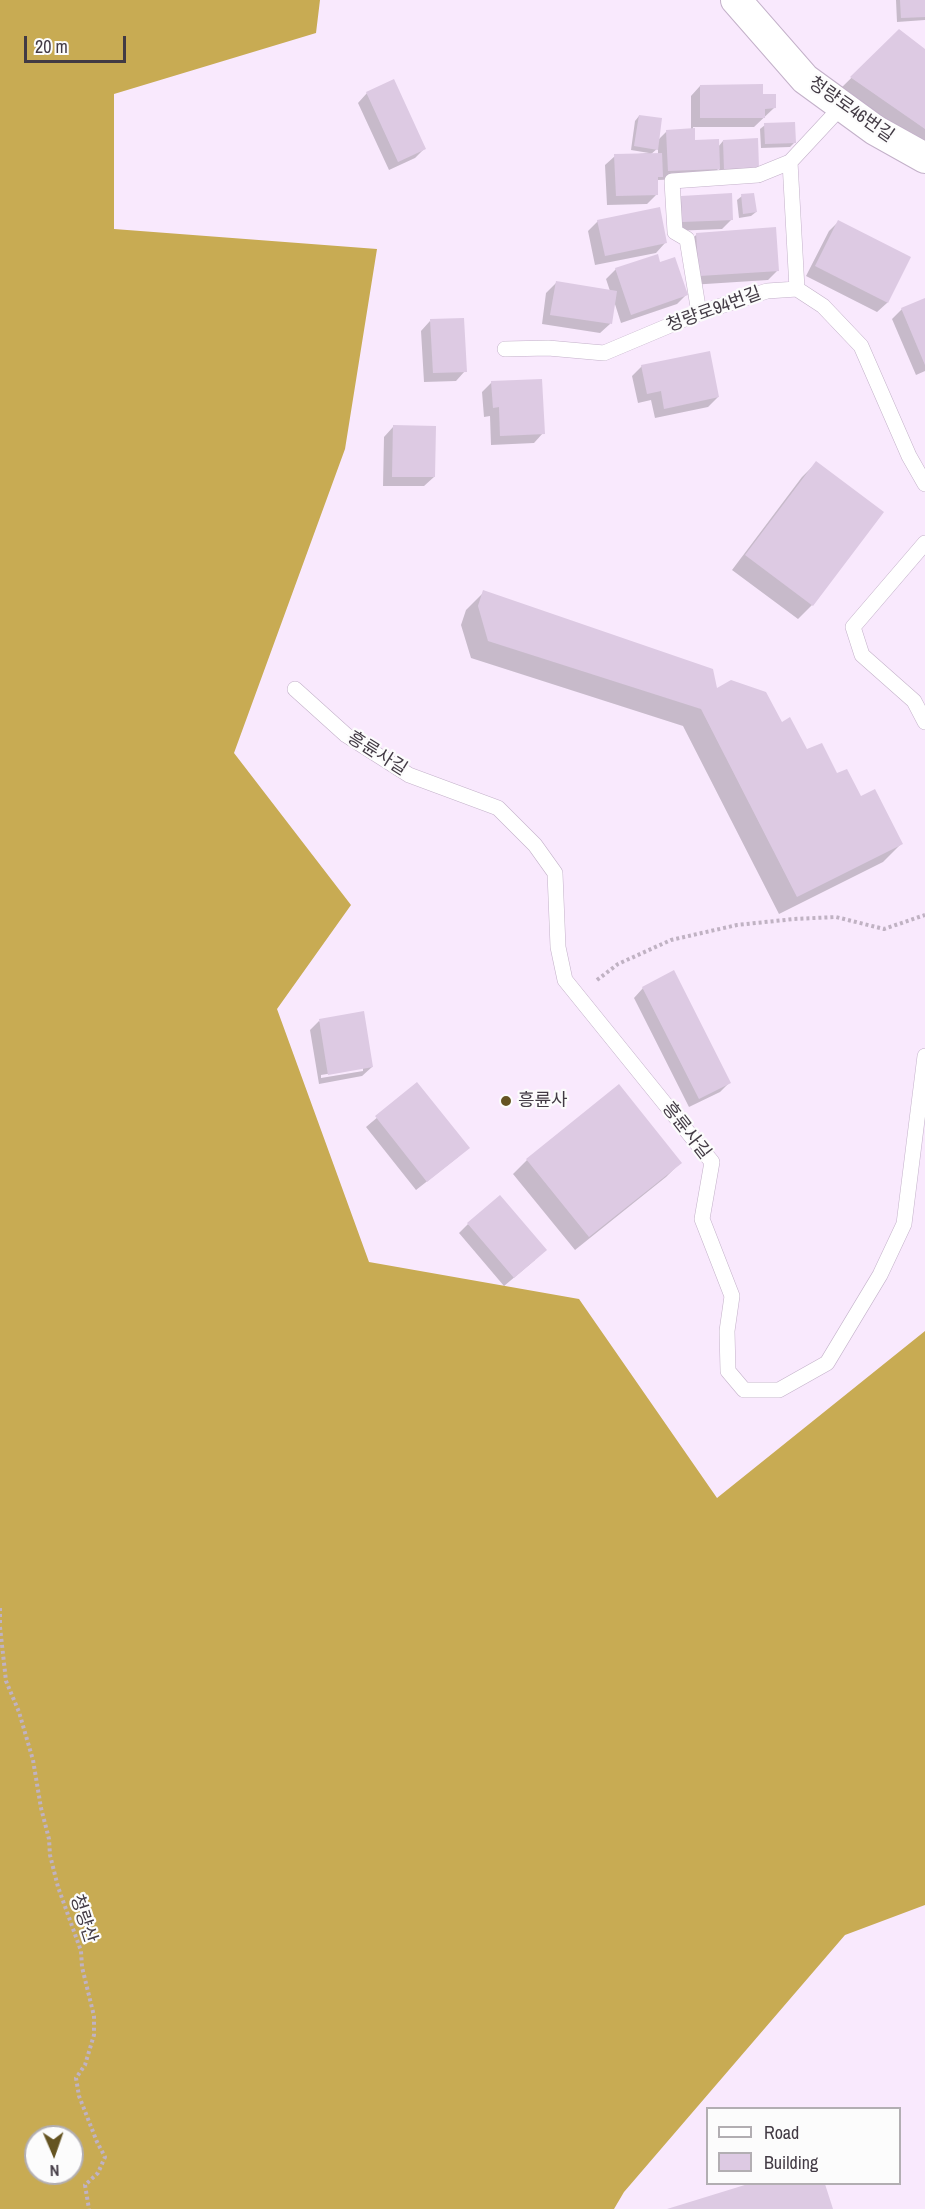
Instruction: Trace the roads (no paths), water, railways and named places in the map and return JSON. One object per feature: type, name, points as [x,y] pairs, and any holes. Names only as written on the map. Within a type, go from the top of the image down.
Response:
[{"type":"street","name":"청량로46번길","points":[[736,0],[805,79],[875,130],[925,158]]},
{"type":"lane","points":[[699,313],[687,239],[675,232],[672,181],[758,175],[790,162],[842,106]]},
{"type":"lane","points":[[790,162],[797,289],[823,306],[861,346],[909,456],[925,484]]},
{"type":"lane","name":"청량로94번길","points":[[505,349],[548,348],[604,353],[699,313],[767,291],[797,289]]},
{"type":"lane","points":[[925,543],[853,627],[862,655],[914,701],[925,722]]},
{"type":"lane","name":"흥륜사길","points":[[295,689],[346,735],[409,775],[498,808],[535,845],[555,873],[558,947],[566,980],[712,1162],[702,1219],[732,1296],[727,1331],[728,1371],[744,1390],[779,1390],[828,1363],[880,1275],[904,1224],[925,1056]]},
{"type":"place","name":"흥륜사","points":[[506,1101]]}]
